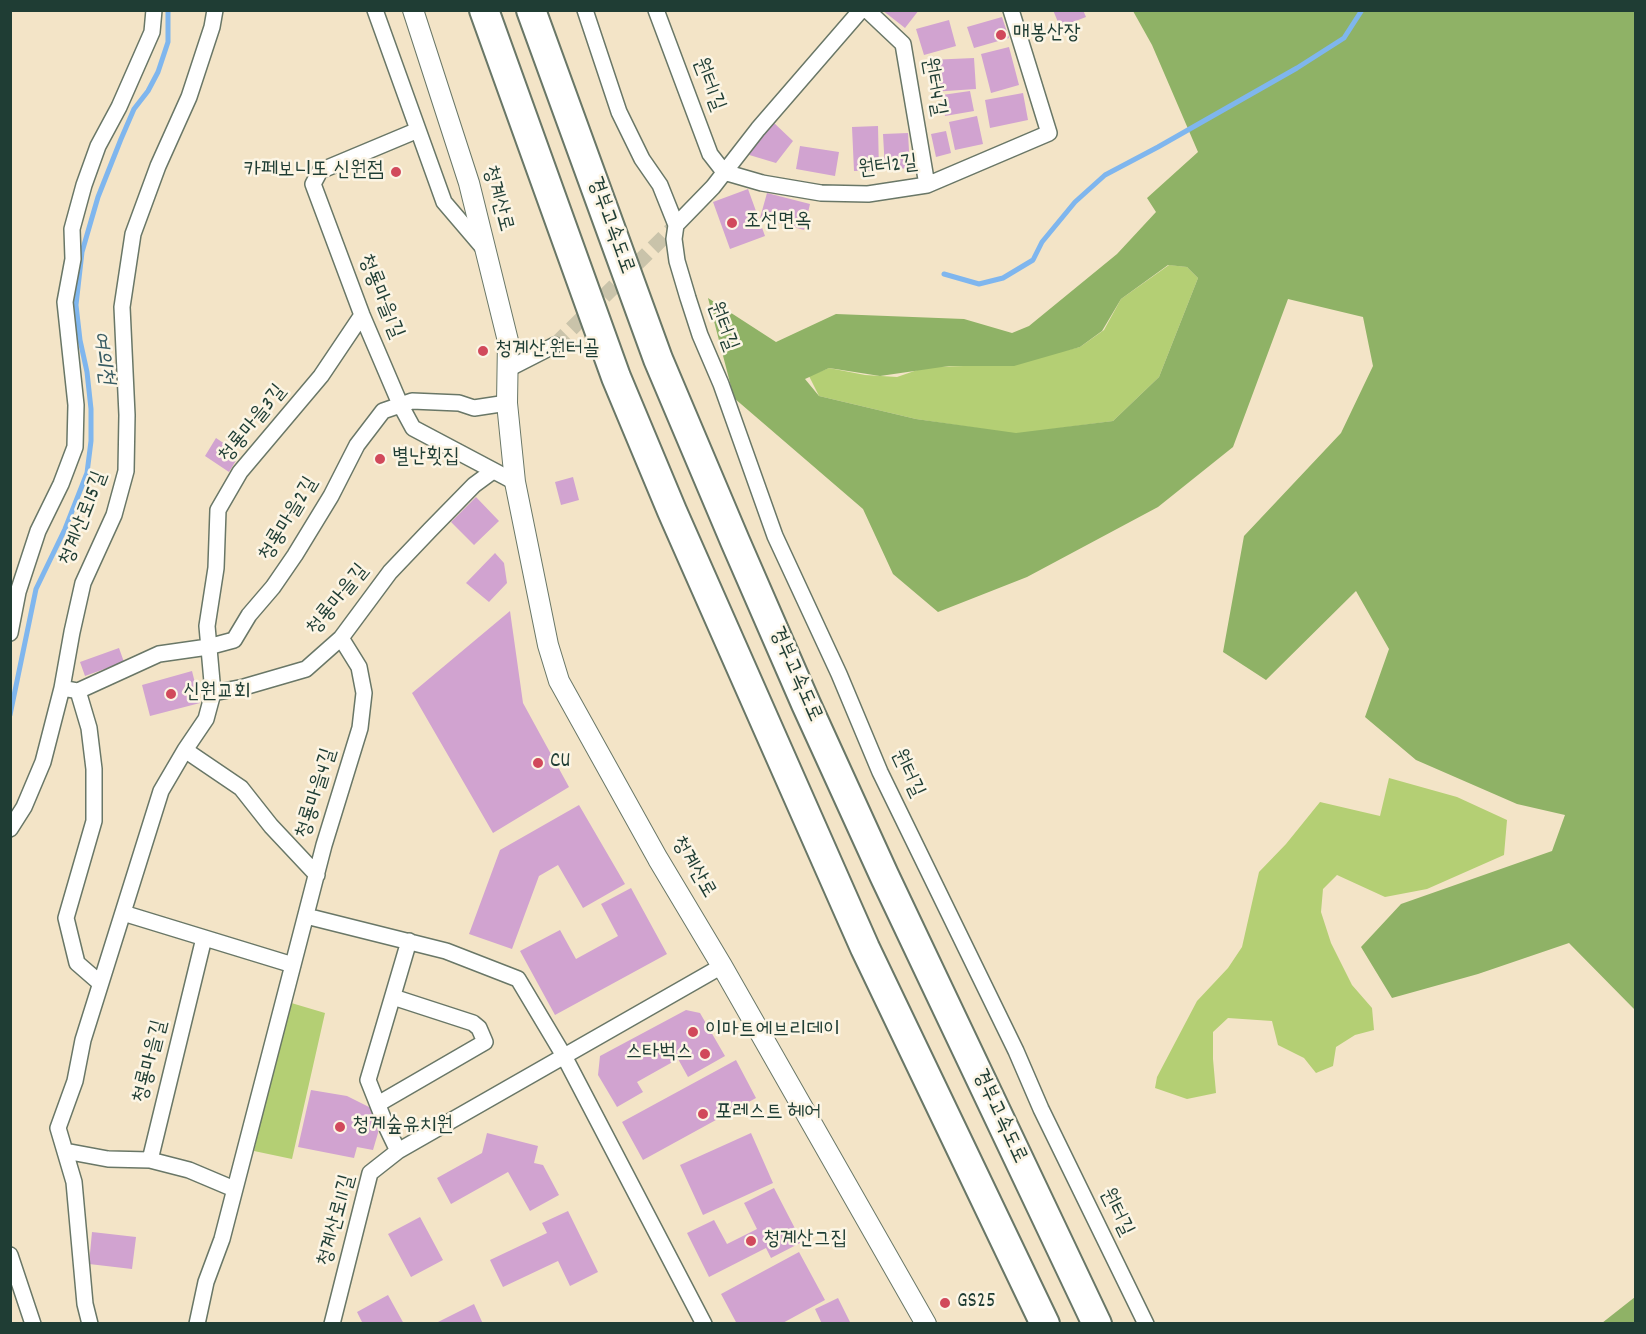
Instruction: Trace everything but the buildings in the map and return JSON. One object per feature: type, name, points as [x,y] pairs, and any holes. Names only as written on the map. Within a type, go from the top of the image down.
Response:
[{"type":"highway","name":"경부고속도로","points":[[484,10],[616,377],[672,511],[865,948],[1045,1323]]},
{"type":"highway","name":"경부고속도로","points":[[531,10],[658,359],[735,541],[889,885],[1097,1323]]},
{"type":"street","points":[[10,633],[14,591],[75,447],[76,405],[64,302],[73,259],[72,229],[98,146],[119,107],[152,32],[154,10]]},
{"type":"street","name":"청계산로15길","points":[[10,829],[24,807],[43,762],[62,688],[83,583],[114,514],[126,471],[127,415],[122,307],[133,234],[158,166],[189,97],[212,27],[215,10]]},
{"type":"street","points":[[375,10],[444,202],[484,250]]},
{"type":"street","name":"청계산로","points":[[413,10],[469,183],[508,341],[507,403],[515,482],[548,645],[560,681],[658,859],[722,966],[926,1323]]},
{"type":"street","name":"원터길","points":[[585,10],[619,112],[642,159],[660,185],[676,225],[674,239],[677,261],[688,298],[700,335],[722,384],[776,536],[839,674],[880,772],[1146,1323]]},
{"type":"street","name":"원터1길","points":[[656,10],[710,154],[724,172]]},
{"type":"street","points":[[676,225],[713,187],[758,129],[861,10]]},
{"type":"street","name":"원터4길","points":[[867,10],[903,44],[927,186]]},
{"type":"street","name":"원터2길","points":[[724,172],[762,183],[821,193],[868,194],[927,186],[1049,133],[1011,10]]},
{"type":"street","name":"청룡마을1길","points":[[418,130],[320,171],[313,184],[362,315],[400,404],[413,428],[515,482]]},
{"type":"street","name":"청룡마을3길","points":[[213,693],[207,626],[216,568],[218,510],[240,472],[315,384],[362,315]]},
{"type":"street","points":[[508,369],[555,345]]},
{"type":"street","points":[[400,404],[412,401],[459,403],[474,408],[507,403]]},
{"type":"street","name":"청룡마을2길","points":[[208,647],[234,640],[249,615],[273,587],[295,555],[331,496],[357,445],[383,411],[400,404]]},
{"type":"street","name":"청룡마을길","points":[[213,693],[244,687],[306,669],[341,638],[390,572],[467,493],[493,471]]},
{"type":"street","name":"청룡마을4길","points":[[197,1323],[206,1282],[222,1239],[317,874],[360,728],[364,693],[359,668],[341,638]]},
{"type":"street","points":[[62,688],[78,691],[159,654],[208,647]]},
{"type":"street","points":[[78,691],[89,728],[94,769],[94,821],[66,918],[77,963],[100,983]]},
{"type":"street","points":[[90,1323],[85,1304],[74,1182],[58,1128],[75,1081],[83,1040],[161,791],[206,719],[213,693]]},
{"type":"street","points":[[185,750],[241,788],[271,826],[317,874]]},
{"type":"street","points":[[123,913],[293,965]]},
{"type":"street","points":[[306,916],[446,951],[518,979],[564,1056],[704,1323]]},
{"type":"street","name":"청룡마을길","points":[[150,1160],[204,938]]},
{"type":"street","points":[[398,1151],[368,1080],[409,941]]},
{"type":"street","name":"청계산로11길","points":[[332,1323],[370,1173],[398,1151],[722,966]]},
{"type":"street","points":[[378,1104],[485,1042],[479,1028],[473,1023],[393,997]]},
{"type":"street","points":[[65,1151],[108,1159],[150,1160],[189,1170],[234,1189]]},
{"type":"street","points":[[10,1255],[17,1294],[33,1323]]},
{"type":"green space","points":[[1133,11],[1635,11],[1635,1010],[1569,943],[1478,974],[1392,998],[1361,947],[1401,904],[1552,851],[1565,815],[1517,804],[1416,760],[1365,717],[1389,649],[1356,591],[1266,680],[1223,652],[1244,536],[1341,433],[1373,366],[1363,317],[1288,299],[1233,447],[1158,507],[1027,577],[938,612],[893,574],[863,509],[734,398],[708,298],[776,342],[836,314],[964,319],[1012,333],[1029,326],[1117,254],[1156,212],[1147,198],[1198,152],[1152,45]],"holes":[[[1168,265],[1187,267],[1198,278],[1159,377],[1113,421],[1016,433],[916,419],[819,396],[805,379],[829,368],[880,376],[949,366],[1014,366],[1080,347],[1102,331],[1121,299]]]},
{"type":"green space","points":[[1169,265],[1187,267],[1198,278],[1159,377],[1113,421],[1016,434],[916,419],[819,396],[809,376],[829,368],[865,375],[897,377],[926,367],[964,366],[1051,354],[1080,347],[1104,330],[1121,299]]},
{"type":"green space","points":[[1389,778],[1457,797],[1507,820],[1504,855],[1427,889],[1385,897],[1337,875],[1323,889],[1321,912],[1331,943],[1352,985],[1372,1008],[1374,1030],[1355,1035],[1336,1047],[1333,1066],[1316,1073],[1304,1058],[1278,1045],[1272,1021],[1228,1018],[1213,1032],[1216,1093],[1187,1099],[1155,1088],[1157,1077],[1197,1001],[1228,968],[1242,947],[1259,872],[1286,844],[1320,802],[1380,816]]},
{"type":"green space","points":[[288,1002],[325,1013],[292,1159],[254,1151]]},
{"type":"green space","points":[[1635,1297],[1635,1323],[1602,1323]]},
{"type":"waterway","name":"여의천","points":[[10,715],[36,589],[65,529],[87,473],[91,441],[91,409],[76,305],[82,252],[98,197],[121,139],[134,109],[148,91],[158,72],[168,42],[168,10]]},
{"type":"waterway","points":[[944,274],[979,284],[1003,278],[1033,260],[1042,242],[1075,202],[1105,175],[1297,68],[1344,38],[1362,10]]},
{"type":"tunnel","points":[[555,345],[676,225]]},
{"type":"place","name":"매봉산장","points":[[1001,35]]},
{"type":"place","name":"카페보니또 신원점","points":[[396,172]]},
{"type":"place","name":"조선면옥","points":[[732,223]]},
{"type":"place","name":"청계산.원터골","points":[[483,351]]},
{"type":"place","name":"별난횟집","points":[[380,459]]},
{"type":"place","name":"신원교회","points":[[171,694]]},
{"type":"place","name":"CU","points":[[538,763]]},
{"type":"place","name":"이마트에브리데이","points":[[693,1032]]},
{"type":"place","name":"스타벅스","points":[[705,1054]]},
{"type":"place","name":"포레스트 헤어","points":[[703,1114]]},
{"type":"place","name":"청계숲유치원","points":[[340,1127]]},
{"type":"place","name":"청계산그집","points":[[751,1241]]},
{"type":"place","name":"GS25","points":[[945,1303]]}]
